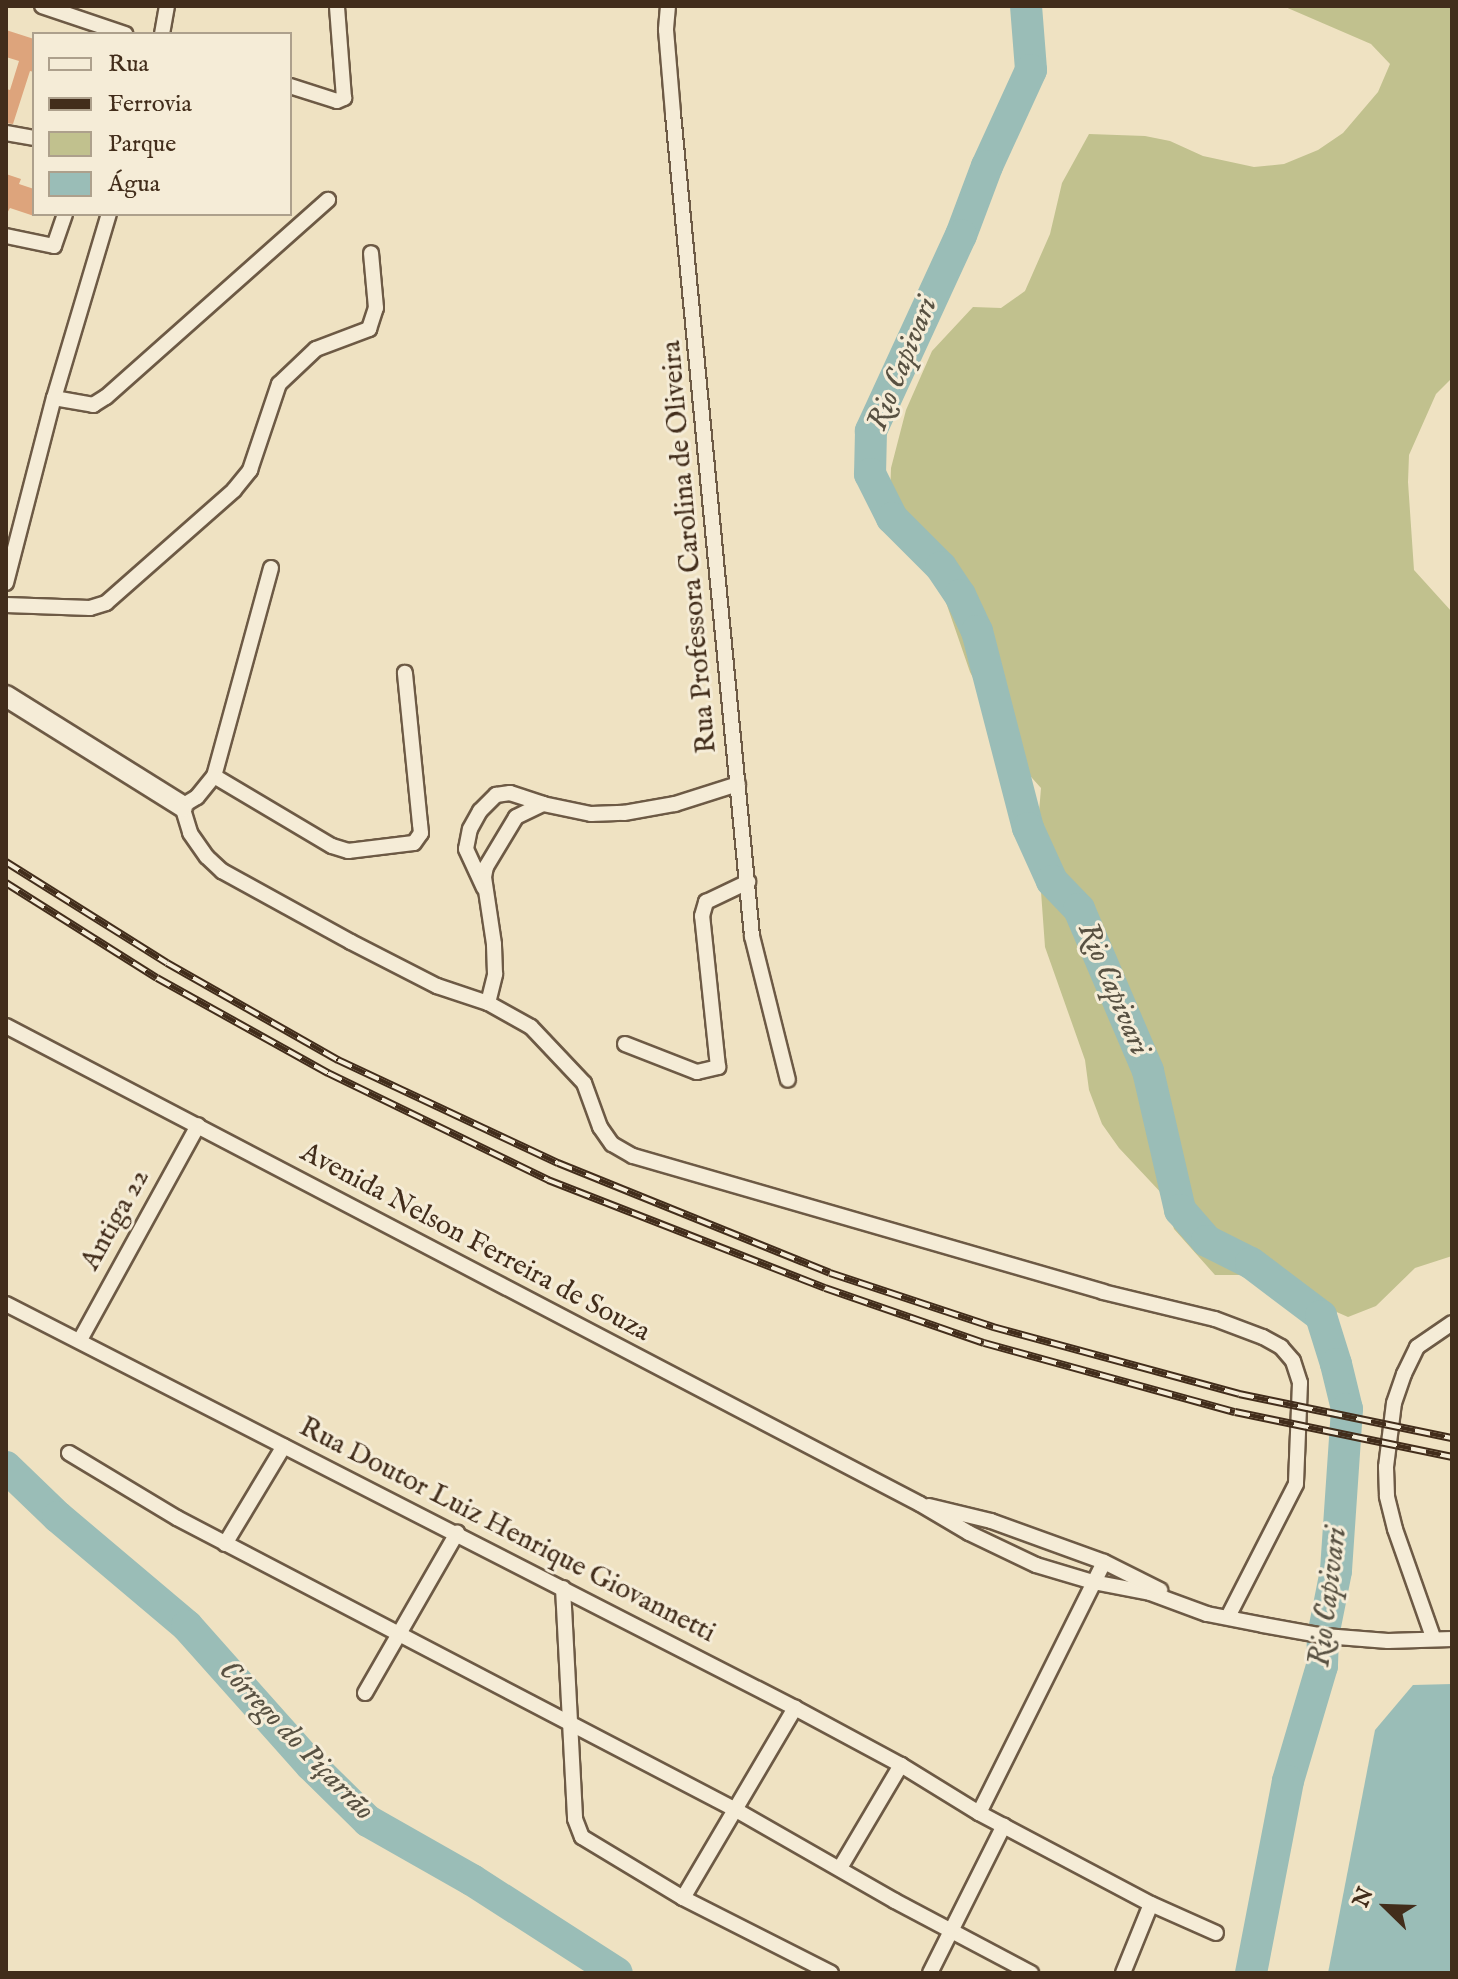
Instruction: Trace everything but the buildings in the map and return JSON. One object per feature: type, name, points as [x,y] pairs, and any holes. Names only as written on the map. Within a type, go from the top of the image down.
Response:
[{"type":"street","points":[[42,6],[119,32]]},
{"type":"street","points":[[162,32],[167,6]]},
{"type":"street","points":[[292,87],[337,101],[344,98],[337,6]]},
{"type":"street","name":"Rua Professora Carolina de Oliveira","points":[[668,6],[666,30],[673,114],[752,936],[788,1080]]},
{"type":"street","points":[[6,133],[32,138]]},
{"type":"street","points":[[54,398],[93,405],[106,397],[328,200]]},
{"type":"street","points":[[6,236],[54,246],[64,216]]},
{"type":"street","points":[[6,583],[54,398],[108,216]]},
{"type":"street","points":[[6,605],[90,608],[106,603],[234,490],[250,470],[279,384],[316,349],[369,329],[376,308],[371,253]]},
{"type":"street","points":[[182,806],[197,797],[214,776],[271,568]]},
{"type":"street","points":[[214,776],[332,846],[348,851],[414,843],[421,833],[405,673]]},
{"type":"street","points":[[6,696],[182,806],[190,833],[222,871],[437,986],[488,1003],[531,1027],[584,1083],[600,1127],[612,1144],[633,1156],[1103,1292],[1215,1319],[1281,1347],[1293,1361],[1300,1383],[1296,1484],[1228,1617]]},
{"type":"street","points":[[488,1003],[495,974],[494,944],[484,888],[466,849],[470,829],[480,811],[496,795],[510,793],[591,814],[624,813],[675,804],[738,784]]},
{"type":"street","points":[[484,888],[486,867],[508,827],[525,811],[543,804]]},
{"type":"street","points":[[625,1044],[697,1072],[718,1067],[702,916],[706,902],[748,882]]},
{"type":"street","name":"Avenida Nelson Ferreira de Souza","points":[[6,1026],[198,1125],[426,1249],[920,1504],[969,1533],[1036,1565],[1093,1582],[1150,1593],[1207,1614],[1263,1625],[1325,1636],[1388,1641],[1433,1637],[1452,1639]]},
{"type":"street","name":"Antiga 22","points":[[80,1340],[198,1125]]},
{"type":"street","name":"Rua Doutor Luiz Henrique Giovannetti","points":[[6,1304],[795,1708],[901,1765],[979,1813],[1151,1904],[1216,1933]]},
{"type":"street","points":[[1433,1637],[1395,1529],[1387,1496],[1386,1467],[1394,1403],[1404,1374],[1417,1347],[1452,1323]]},
{"type":"street","points":[[225,1544],[284,1446]]},
{"type":"street","points":[[69,1453],[225,1544],[736,1810],[1031,1973]]},
{"type":"street","name":"Avenida Nelson Ferreira de Souza","points":[[920,1504],[991,1521],[1104,1562],[1207,1614]]},
{"type":"street","points":[[365,1693],[457,1533]]},
{"type":"street","points":[[979,1813],[1104,1562]]},
{"type":"street","points":[[563,1588],[575,1819],[582,1837],[683,1898],[831,1973]]},
{"type":"street","points":[[683,1898],[795,1708]]},
{"type":"street","points":[[840,1868],[901,1765]]},
{"type":"street","points":[[930,1973],[1004,1825]]},
{"type":"street","points":[[1123,1973],[1151,1904]]},
{"type":"green space","points":[[1283,6],[1452,6],[1452,378],[1436,394],[1409,455],[1408,482],[1414,570],[1452,612],[1452,1256],[1415,1268],[1376,1306],[1348,1317],[1287,1290],[1273,1275],[1215,1275],[1174,1229],[1165,1197],[1119,1148],[1102,1124],[1089,1090],[1085,1060],[1045,947],[1037,836],[1041,788],[1015,759],[1002,725],[970,672],[940,585],[907,520],[890,496],[891,468],[906,410],[932,351],[973,307],[1001,308],[1025,291],[1050,234],[1062,183],[1089,134],[1145,136],[1170,141],[1203,156],[1254,167],[1284,164],[1318,150],[1343,133],[1378,92],[1390,64],[1371,44]]},
{"type":"water","points":[[1452,1684],[1452,1973],[1328,1973],[1375,1730],[1413,1685]]},
{"type":"waterway","name":"Rio Capivari","points":[[1026,6],[1031,70],[987,166],[961,235],[871,431],[870,474],[892,518],[941,567],[960,595],[977,631],[1028,828],[1052,881],[1079,909],[1148,1071],[1180,1210],[1207,1241],[1251,1263],[1321,1316],[1336,1364],[1347,1409],[1336,1571],[1323,1636],[1322,1666],[1288,1781],[1251,1973]]},
{"type":"waterway","name":"Córrego do Piçarrão","points":[[6,1467],[58,1517],[187,1626],[311,1765],[368,1821],[472,1880],[617,1973]]},
{"type":"railway","points":[[6,862],[167,963],[338,1060],[558,1163],[830,1273],[993,1327],[1239,1394],[1452,1438]]},
{"type":"railway","points":[[6,883],[157,978],[328,1073],[548,1180],[825,1288],[984,1343],[1235,1412],[1452,1457]]}]
